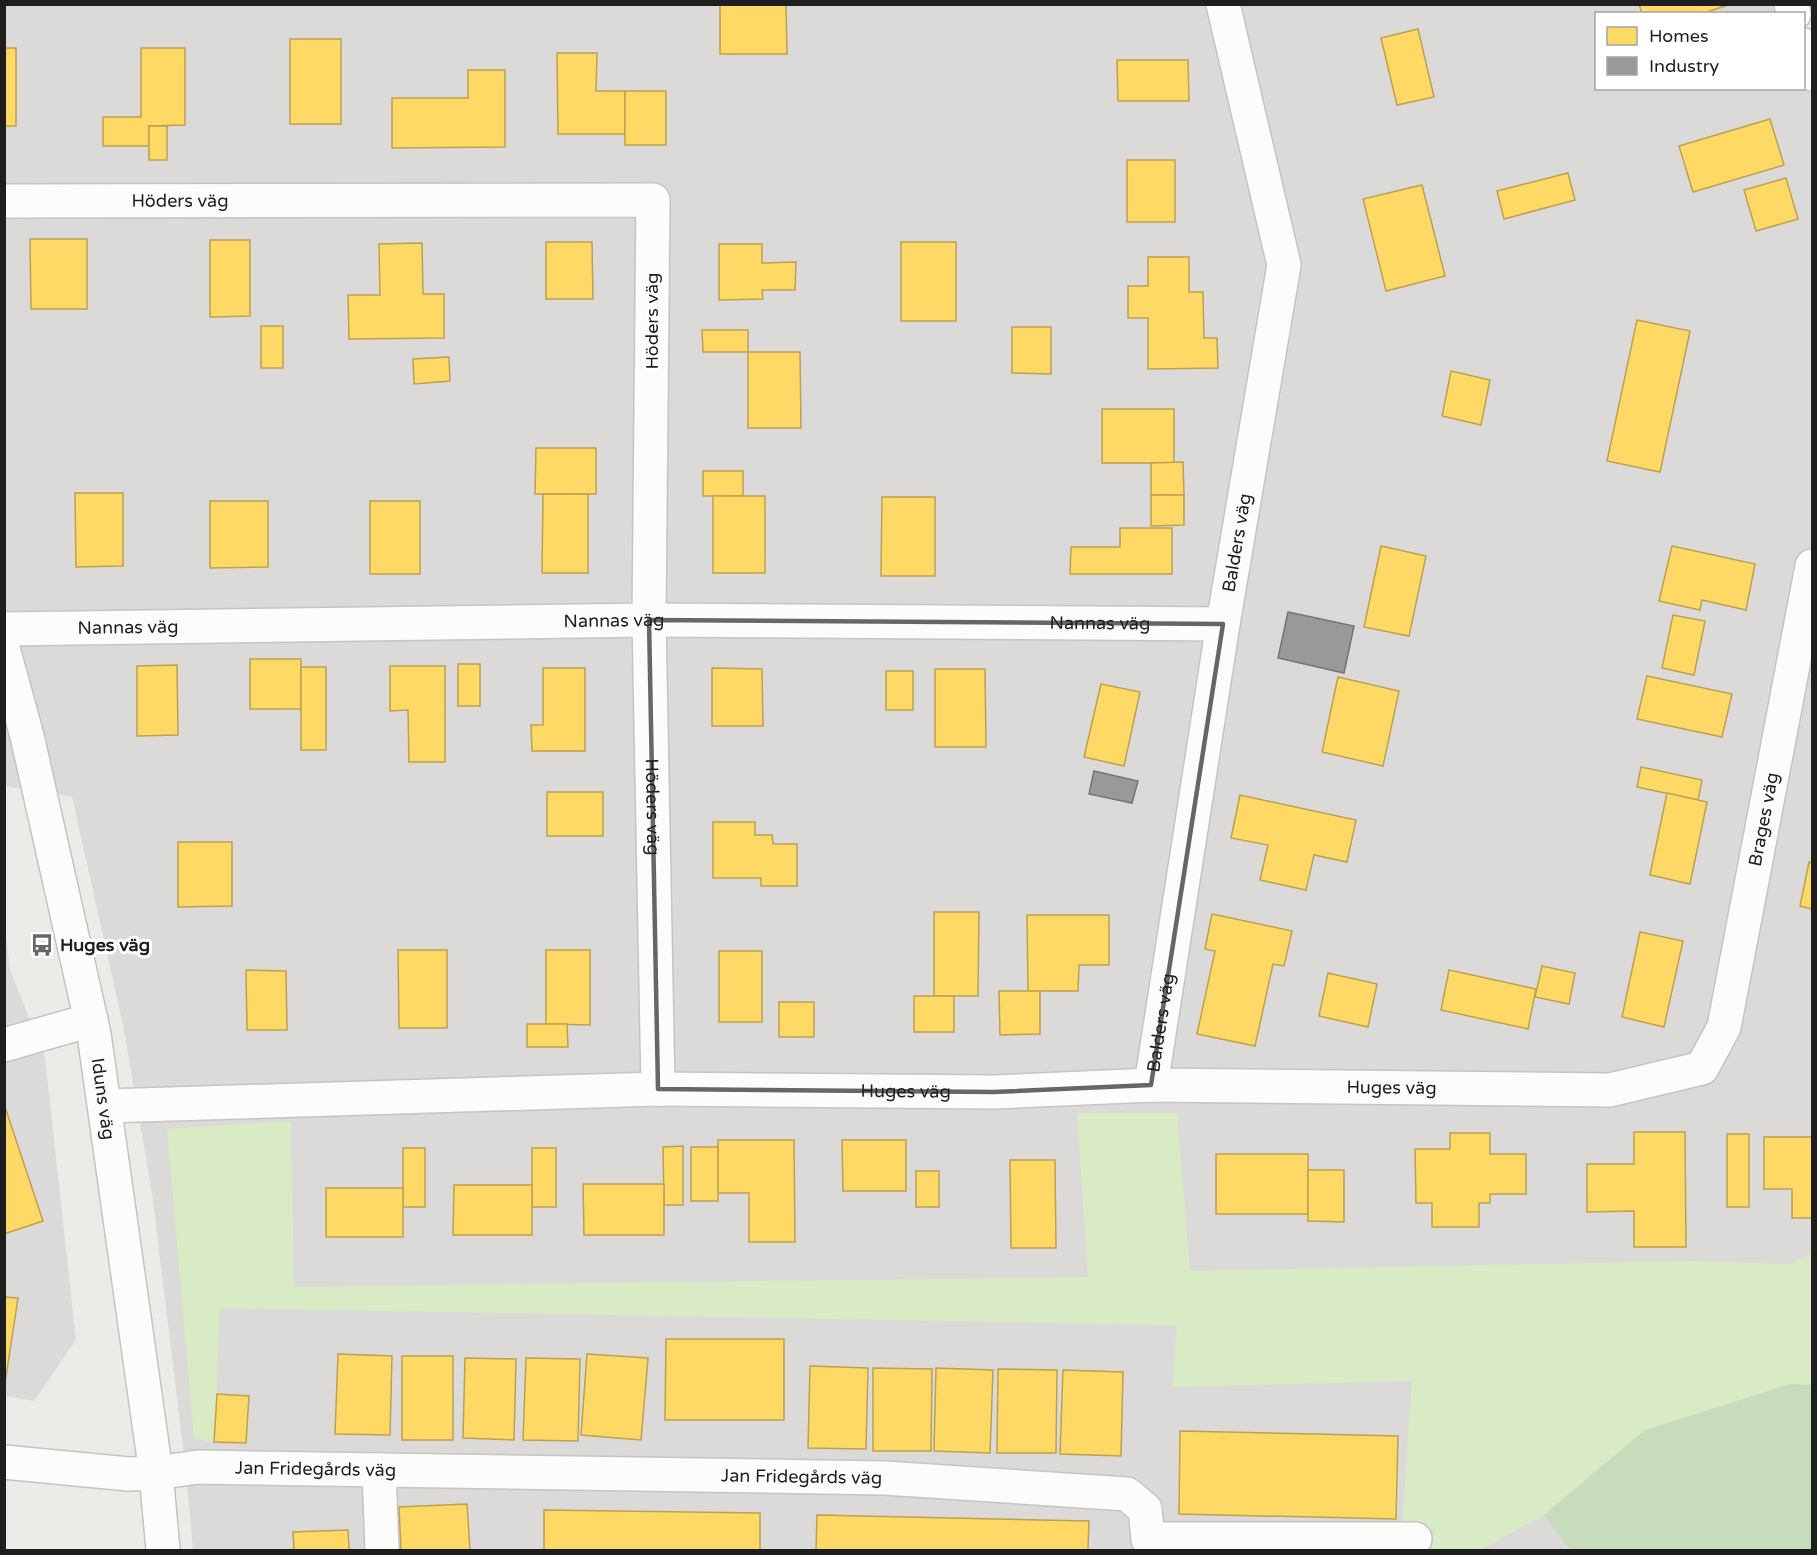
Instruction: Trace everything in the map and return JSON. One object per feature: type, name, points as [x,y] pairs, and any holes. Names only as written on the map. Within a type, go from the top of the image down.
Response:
[{"type":"street","name":"Balders väg","points":[[1151,1085],[1223,624],[1284,265],[1223,4]]},
{"type":"street","points":[[1805,51],[1812,74]]},
{"type":"street","name":"Höders väg","points":[[4,201],[653,200],[649,620],[658,1089]]},
{"type":"street","name":"Brages väg","points":[[1702,1068],[1724,1027],[1812,566]]},
{"type":"street","name":"Nannas väg","points":[[4,629],[649,620],[1223,624]]},
{"type":"street","name":"Iduns väg","points":[[4,652],[27,736],[91,1020],[106,1106],[156,1473],[163,1551]]},
{"type":"street","points":[[4,1045],[91,1020]]},
{"type":"street","name":"Huges väg","points":[[106,1106],[658,1089],[993,1092],[1151,1085],[1610,1090],[1702,1068]]},
{"type":"street","name":"Jan Fridegårds väg","points":[[4,1462],[128,1474],[198,1467],[884,1478],[1127,1494],[1145,1509],[1148,1545],[1415,1539]]},
{"type":"street","points":[[379,1470],[382,1551]]},
{"type":"highlighted area","points":[[649,620],[1223,624],[1151,1085],[994,1092],[658,1089]]},
{"type":"shaded area","points":[[4,5],[1791,5],[1794,12],[1595,12],[1595,90],[1805,90],[1805,49],[1812,74],[1812,1385],[1791,1384],[1544,1514],[1570,1550],[193,1550],[185,1464],[152,1193],[123,1025],[72,797],[5,786]]},
{"type":"shaded area","points":[[4,919],[10,970],[45,1058],[76,1340],[34,1401],[5,1396]]},
{"type":"green space","points":[[1077,1113],[1177,1113],[1190,1271],[1694,1261],[1790,1264],[1812,1254],[1812,1385],[1791,1384],[1645,1430],[1544,1515],[1480,1550],[1431,1550],[1435,1530],[1402,1526],[1412,1381],[1172,1387],[1177,1325],[220,1308],[214,1442],[194,1439],[167,1129],[291,1121],[294,1287],[1088,1277]]},
{"type":"green space","points":[[1791,1384],[1812,1385],[1812,1550],[1570,1550],[1544,1515],[1645,1430]]},
{"type":"building: Homes","points":[[720,4],[786,4],[787,54],[720,54]]},
{"type":"building: Homes","points":[[1639,4],[1731,4],[1707,12],[1641,12]]},
{"type":"building: Homes","points":[[1418,29],[1434,97],[1397,105],[1381,38]]},
{"type":"building: Homes","points":[[290,39],[341,39],[341,124],[290,124]]},
{"type":"building: Homes","points":[[4,48],[16,48],[16,126],[4,126]]},
{"type":"building: Homes","points":[[141,48],[185,48],[185,125],[149,126],[149,146],[103,146],[103,117],[141,117]]},
{"type":"building: Homes","points":[[557,53],[597,53],[596,91],[625,91],[625,134],[558,134]]},
{"type":"building: Homes","points":[[1117,60],[1188,60],[1189,101],[1118,101]]},
{"type":"building: Homes","points":[[468,70],[505,70],[505,147],[392,148],[392,98],[468,98]]},
{"type":"building: Homes","points":[[625,91],[666,91],[666,145],[625,145]]},
{"type":"building: Homes","points":[[1770,119],[1784,165],[1693,192],[1679,146]]},
{"type":"building: Homes","points":[[149,126],[167,126],[167,160],[149,160]]},
{"type":"building: Homes","points":[[1127,160],[1175,160],[1175,222],[1127,222]]},
{"type":"building: Homes","points":[[1568,173],[1575,200],[1504,219],[1497,191]]},
{"type":"building: Homes","points":[[1786,178],[1798,219],[1756,231],[1744,190]]},
{"type":"building: Homes","points":[[1422,185],[1445,276],[1386,291],[1363,199]]},
{"type":"building: Homes","points":[[30,239],[87,239],[87,309],[31,309]]},
{"type":"building: Homes","points":[[210,240],[250,240],[250,316],[210,317]]},
{"type":"building: Homes","points":[[546,242],[592,242],[593,299],[546,299]]},
{"type":"building: Homes","points":[[901,242],[956,242],[956,321],[901,321]]},
{"type":"building: Homes","points":[[422,243],[423,294],[444,294],[444,338],[349,339],[348,295],[380,295],[379,244]]},
{"type":"building: Homes","points":[[719,244],[762,244],[762,263],[796,262],[795,290],[762,290],[763,299],[719,300]]},
{"type":"building: Homes","points":[[1148,257],[1189,257],[1189,292],[1203,292],[1204,338],[1217,338],[1218,368],[1148,369],[1148,318],[1128,318],[1128,286],[1148,286]]},
{"type":"building: Homes","points":[[1637,320],[1690,331],[1660,472],[1607,461]]},
{"type":"building: Homes","points":[[261,326],[283,326],[283,368],[261,368]]},
{"type":"building: Homes","points":[[1012,327],[1051,327],[1051,374],[1012,373]]},
{"type":"building: Homes","points":[[702,330],[748,330],[748,352],[703,352]]},
{"type":"building: Homes","points":[[748,352],[800,352],[801,428],[748,428]]},
{"type":"building: Homes","points":[[449,357],[450,381],[414,384],[413,359]]},
{"type":"building: Homes","points":[[1451,371],[1490,380],[1481,425],[1442,416]]},
{"type":"building: Homes","points":[[1102,409],[1174,409],[1174,463],[1102,463]]},
{"type":"building: Homes","points":[[536,448],[596,448],[596,494],[535,494]]},
{"type":"building: Homes","points":[[1183,462],[1184,495],[1151,495],[1151,463]]},
{"type":"building: Homes","points":[[703,471],[743,471],[743,496],[703,496]]},
{"type":"building: Homes","points":[[75,493],[123,493],[123,566],[76,567]]},
{"type":"building: Homes","points":[[543,494],[588,494],[588,573],[542,573]]},
{"type":"building: Homes","points":[[1151,495],[1184,495],[1184,525],[1151,526]]},
{"type":"building: Homes","points":[[713,496],[765,496],[765,573],[713,573]]},
{"type":"building: Homes","points":[[882,497],[935,497],[935,576],[881,576]]},
{"type":"building: Homes","points":[[210,501],[268,501],[268,567],[210,568]]},
{"type":"building: Homes","points":[[370,501],[420,501],[420,574],[370,574]]},
{"type":"building: Homes","points":[[1120,528],[1172,528],[1172,574],[1070,574],[1071,547],[1120,547]]},
{"type":"building: Homes","points":[[1381,546],[1426,556],[1409,636],[1364,627]]},
{"type":"building: Homes","points":[[1672,546],[1755,564],[1746,610],[1702,600],[1700,610],[1659,601]]},
{"type":"building: Homes","points":[[1673,615],[1705,621],[1694,675],[1662,668]]},
{"type":"building: Homes","points":[[250,659],[301,659],[301,709],[250,709]]},
{"type":"building: Homes","points":[[458,664],[480,664],[480,706],[458,706]]},
{"type":"building: Homes","points":[[177,665],[178,735],[137,736],[137,666]]},
{"type":"building: Homes","points":[[390,666],[445,666],[445,762],[409,762],[408,710],[390,711]]},
{"type":"building: Homes","points":[[301,667],[326,667],[326,750],[301,750]]},
{"type":"building: Homes","points":[[543,668],[585,668],[585,751],[532,751],[531,725],[543,725]]},
{"type":"building: Homes","points":[[712,668],[762,669],[763,726],[712,726]]},
{"type":"building: Homes","points":[[935,669],[985,669],[986,747],[935,747]]},
{"type":"building: Homes","points":[[886,671],[913,671],[913,710],[886,710]]},
{"type":"building: Homes","points":[[1647,676],[1732,694],[1722,737],[1637,719]]},
{"type":"building: Homes","points":[[1338,677],[1399,691],[1383,766],[1322,752]]},
{"type":"building: Homes","points":[[1101,684],[1140,692],[1124,766],[1084,757]]},
{"type":"building: Homes","points":[[1641,767],[1702,780],[1698,800],[1637,787]]},
{"type":"building: Homes","points":[[547,792],[603,792],[603,836],[547,836]]},
{"type":"building: Homes","points":[[1667,793],[1707,802],[1690,884],[1650,875]]},
{"type":"building: Homes","points":[[1240,795],[1356,820],[1347,862],[1314,855],[1306,890],[1260,880],[1268,845],[1231,838]]},
{"type":"building: Homes","points":[[713,822],[755,822],[755,835],[772,835],[773,844],[797,844],[797,886],[761,886],[761,878],[713,878]]},
{"type":"building: Homes","points":[[178,842],[232,842],[232,906],[178,907]]},
{"type":"building: Homes","points":[[1809,862],[1812,863],[1812,909],[1800,906]]},
{"type":"building: Homes","points":[[934,912],[979,912],[978,996],[934,996]]},
{"type":"building: Homes","points":[[1212,914],[1292,931],[1284,966],[1273,964],[1255,1046],[1197,1034],[1215,951],[1205,949]]},
{"type":"building: Homes","points":[[1027,915],[1109,915],[1109,965],[1079,965],[1078,991],[1028,991]]},
{"type":"building: Homes","points":[[1640,932],[1683,941],[1664,1027],[1622,1017]]},
{"type":"building: Homes","points":[[398,950],[447,950],[447,1028],[399,1028]]},
{"type":"building: Homes","points":[[546,950],[590,950],[590,1025],[546,1024]]},
{"type":"building: Homes","points":[[719,951],[762,951],[762,1022],[719,1022]]},
{"type":"building: Homes","points":[[1542,966],[1575,973],[1569,1004],[1535,997]]},
{"type":"building: Homes","points":[[246,970],[286,971],[287,1030],[247,1030]]},
{"type":"building: Homes","points":[[1449,970],[1536,989],[1528,1029],[1441,1010]]},
{"type":"building: Homes","points":[[1328,973],[1377,984],[1368,1027],[1319,1016]]},
{"type":"building: Homes","points":[[999,991],[1040,991],[1040,1034],[1000,1035]]},
{"type":"building: Homes","points":[[914,996],[954,996],[954,1032],[914,1032]]},
{"type":"building: Homes","points":[[779,1002],[814,1002],[814,1037],[779,1037]]},
{"type":"building: Homes","points":[[527,1024],[567,1024],[568,1047],[527,1047]]},
{"type":"building: Homes","points":[[4,1104],[43,1221],[4,1234]]},
{"type":"building: Homes","points":[[1634,1132],[1685,1132],[1686,1247],[1634,1247],[1634,1211],[1587,1212],[1587,1164],[1634,1164]]},
{"type":"building: Homes","points":[[1450,1133],[1490,1133],[1490,1154],[1526,1154],[1526,1194],[1490,1194],[1490,1203],[1479,1203],[1479,1227],[1432,1227],[1432,1203],[1416,1203],[1415,1149],[1450,1149]]},
{"type":"building: Homes","points":[[1727,1134],[1749,1134],[1749,1207],[1727,1207]]},
{"type":"building: Homes","points":[[1764,1137],[1812,1137],[1812,1218],[1792,1218],[1792,1189],[1764,1189]]},
{"type":"building: Homes","points":[[718,1140],[794,1140],[795,1242],[749,1242],[749,1193],[718,1193]]},
{"type":"building: Homes","points":[[842,1140],[906,1140],[906,1191],[843,1191]]},
{"type":"building: Homes","points":[[683,1146],[683,1205],[664,1205],[663,1147]]},
{"type":"building: Homes","points":[[691,1147],[718,1147],[718,1201],[691,1201]]},
{"type":"building: Homes","points":[[403,1148],[425,1148],[425,1207],[403,1207]]},
{"type":"building: Homes","points":[[532,1148],[556,1148],[556,1207],[532,1207]]},
{"type":"building: Homes","points":[[1216,1154],[1308,1154],[1308,1214],[1216,1214]]},
{"type":"building: Homes","points":[[1010,1160],[1055,1160],[1056,1248],[1011,1248]]},
{"type":"building: Homes","points":[[1308,1170],[1344,1170],[1344,1222],[1308,1221]]},
{"type":"building: Homes","points":[[916,1171],[939,1171],[939,1207],[916,1207]]},
{"type":"building: Homes","points":[[583,1184],[664,1184],[664,1235],[584,1235]]},
{"type":"building: Homes","points":[[454,1185],[532,1185],[532,1235],[453,1235]]},
{"type":"building: Homes","points":[[326,1188],[403,1188],[403,1237],[326,1237]]},
{"type":"building: Homes","points":[[4,1297],[18,1298],[4,1390]]},
{"type":"building: Homes","points":[[666,1339],[784,1339],[784,1420],[665,1420]]},
{"type":"building: Homes","points":[[338,1354],[392,1356],[390,1435],[335,1434]]},
{"type":"building: Homes","points":[[587,1354],[648,1358],[641,1440],[581,1435]]},
{"type":"building: Homes","points":[[402,1356],[453,1356],[453,1440],[402,1440]]},
{"type":"building: Homes","points":[[465,1358],[516,1359],[514,1440],[463,1438]]},
{"type":"building: Homes","points":[[526,1358],[580,1359],[578,1441],[523,1440]]},
{"type":"building: Homes","points":[[810,1366],[868,1368],[866,1449],[808,1448]]},
{"type":"building: Homes","points":[[873,1368],[932,1369],[931,1451],[873,1451]]},
{"type":"building: Homes","points":[[936,1368],[993,1370],[990,1453],[934,1451]]},
{"type":"building: Homes","points":[[998,1369],[1057,1370],[1056,1453],[997,1453]]},
{"type":"building: Homes","points":[[1063,1370],[1123,1372],[1121,1456],[1060,1454]]},
{"type":"building: Homes","points":[[217,1394],[249,1396],[246,1443],[214,1442]]},
{"type":"building: Homes","points":[[1180,1431],[1398,1436],[1396,1519],[1179,1514]]},
{"type":"building: Homes","points":[[467,1504],[470,1550],[401,1550],[399,1507]]},
{"type":"building: Homes","points":[[544,1510],[760,1513],[760,1550],[544,1550]]},
{"type":"building: Homes","points":[[817,1515],[1089,1521],[1088,1550],[816,1550]]},
{"type":"building: Homes","points":[[348,1530],[349,1550],[294,1550],[293,1532]]},
{"type":"building: Industry","points":[[1288,612],[1354,626],[1344,673],[1278,658]]},
{"type":"building: Industry","points":[[1094,771],[1138,781],[1132,803],[1089,794]]},
{"type":"place","name":"Huges väg","points":[[42,945]]}]
